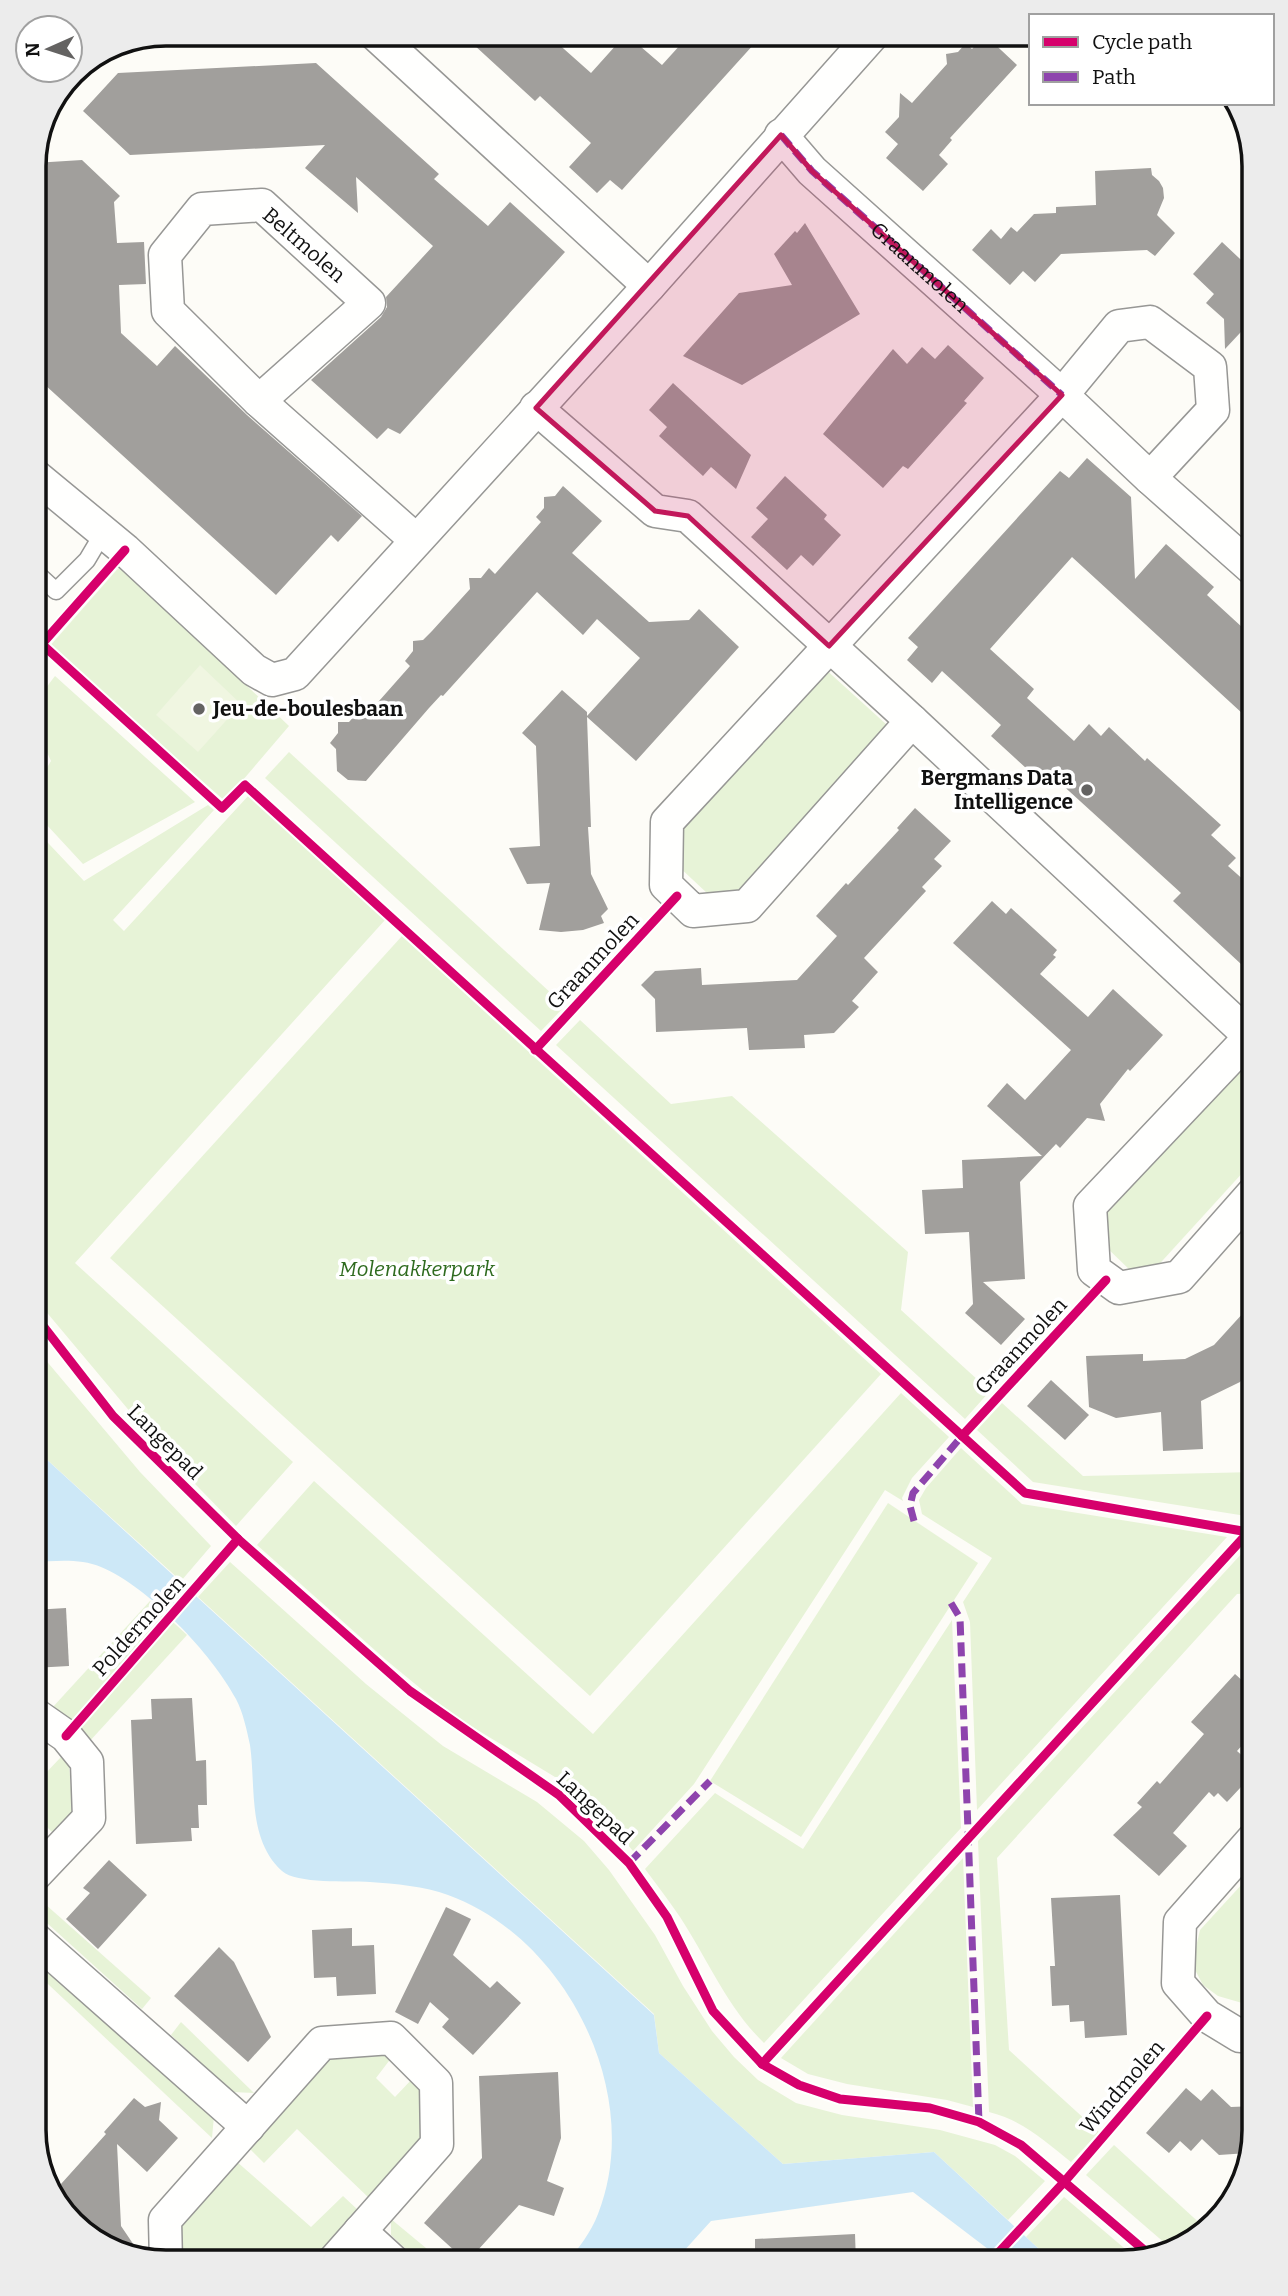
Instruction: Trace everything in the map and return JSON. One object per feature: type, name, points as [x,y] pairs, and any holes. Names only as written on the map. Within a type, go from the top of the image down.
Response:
[{"type":"street","points":[[388,46],[649,286]]},
{"type":"street","points":[[46,485],[125,550],[254,670],[272,680],[295,674],[649,286],[862,46]]},
{"type":"street","name":"Graanmolen","points":[[781,135],[812,171],[1242,559]]},
{"type":"street","name":"Beltmolen","points":[[259,401],[369,303],[262,205],[202,209],[165,255],[168,311],[259,401],[416,540]]},
{"type":"street","points":[[912,721],[747,906],[693,911],[666,886],[667,822],[1062,395],[1119,326],[1150,323],[1210,367],[1213,410],[1150,478]]},
{"type":"street","points":[[536,408],[655,511],[688,516],[1242,1030]]},
{"type":"street","points":[[1242,1049],[1090,1206],[1094,1270],[1119,1288],[1179,1277],[1242,1206]]},
{"type":"street","points":[[46,1722],[66,1736],[87,1762],[89,1818],[46,1863]]},
{"type":"street","points":[[1242,1852],[1180,1922],[1178,1983],[1206,2016],[1242,2036]]},
{"type":"street","points":[[46,1948],[248,2127]]},
{"type":"street","points":[[166,2250],[165,2220],[322,2043],[390,2038],[436,2083],[437,2144],[343,2250]]},
{"type":"street","points":[[360,2231],[381,2250]]},
{"type":"lane","points":[[46,582],[56,591],[87,560],[103,533]]},
{"type":"highlighted area","points":[[781,135],[812,171],[1062,395],[829,646],[688,516],[655,511],[536,408]]},
{"type":"green space","points":[[121,565],[289,726],[225,801],[49,647]]},
{"type":"green space","name":"Jeu-de-boulesbaan","points":[[200,665],[241,704],[198,752],[156,715]]},
{"type":"green space","points":[[823,667],[887,725],[740,890],[708,894],[677,865],[677,831]]},
{"type":"green space","points":[[55,676],[195,802],[83,864],[46,824],[46,769],[51,761],[46,750],[46,688]]},
{"type":"green space","points":[[289,752],[565,1006],[541,1031],[265,778]]},
{"type":"green space","points":[[249,795],[385,920],[75,1263],[293,1462],[236,1526],[163,1451],[46,1312],[46,841],[84,881],[208,805],[214,810],[113,920],[124,931]]},
{"type":"green space","name":"Molenakkerpark","points":[[402,936],[881,1374],[590,1696],[110,1258]]},
{"type":"green space","points":[[580,1020],[671,1104],[732,1096],[908,1252],[901,1310],[990,1391],[965,1419],[556,1045]]},
{"type":"green space","points":[[1242,1066],[1242,1173],[1153,1271],[1134,1274],[1101,1242],[1102,1219]]},
{"type":"green space","points":[[46,1360],[140,1472],[211,1546],[181,1581],[46,1459]]},
{"type":"green space","points":[[901,1393],[949,1437],[912,1478],[903,1501],[885,1490],[694,1784],[633,1851],[607,1820],[582,1798],[555,1777],[461,1720],[437,1702],[257,1545],[314,1481],[593,1734]]},
{"type":"green space","points":[[1002,1403],[1083,1476],[1242,1472],[1242,1515],[1033,1482],[977,1430]]},
{"type":"green space","points":[[961,1448],[1022,1504],[1227,1537],[977,1810],[970,1622],[963,1602],[992,1558],[922,1514],[919,1500]]},
{"type":"green space","points":[[888,1503],[978,1563],[801,1837],[710,1781]]},
{"type":"green space","points":[[1242,1553],[1242,1594],[1237,1594],[997,1858],[1009,2050],[1099,2132],[1071,2162],[1023,2126],[989,2112],[978,1841]]},
{"type":"green space","points":[[230,1562],[366,1684],[443,1746],[537,1802],[584,1841],[609,1870],[655,1935],[712,2031],[758,2080],[796,2103],[842,2115],[940,2130],[995,2145],[1015,2156],[1045,2181],[1008,2220],[934,2152],[783,2164],[659,2053],[654,2014],[198,1597]]},
{"type":"green space","points":[[150,1601],[187,1635],[88,1743],[52,1708]]},
{"type":"green space","points":[[952,1620],[961,1828],[764,2043],[739,2014],[680,1917],[645,1869],[715,1793],[803,1849]]},
{"type":"green space","points":[[61,1757],[69,1764],[73,1813],[54,1834],[46,1826],[46,1773]]},
{"type":"green space","points":[[963,1858],[973,2107],[947,2100],[847,2084],[808,2074],[781,2058]]},
{"type":"green space","points":[[1242,1884],[1242,2003],[1218,1996],[1203,1985],[1192,1964],[1200,1930]]},
{"type":"green space","points":[[46,1905],[151,1998],[142,2009],[46,1922]]},
{"type":"green space","points":[[46,1963],[214,2116],[212,2138],[46,1982]]},
{"type":"green space","points":[[181,2022],[254,2093],[232,2092],[171,2035]]},
{"type":"green space","points":[[384,2050],[392,2057],[376,2078],[395,2097],[413,2078],[423,2086],[426,2137],[369,2198],[297,2129],[264,2163],[247,2146],[332,2053]]},
{"type":"green space","points":[[1114,2145],[1199,2223],[1164,2242],[1086,2175]]},
{"type":"green space","points":[[236,2161],[311,2227],[343,2196],[358,2210],[323,2250],[179,2250],[179,2223]]},
{"type":"green space","points":[[1064,2197],[1126,2250],[1040,2250],[1026,2237]]},
{"type":"green space","points":[[391,2219],[428,2250],[407,2250],[391,2235]]},
{"type":"water","points":[[46,1459],[654,2015],[659,2053],[783,2164],[934,2152],[1040,2250],[989,2250],[913,2192],[711,2221],[685,2250],[576,2250],[598,2214],[610,2168],[611,2120],[603,2072],[585,2026],[560,1983],[528,1946],[491,1916],[448,1895],[430,1889],[400,1885],[310,1880],[282,1871],[263,1844],[258,1828],[250,1745],[243,1716],[236,1699],[212,1662],[178,1624],[139,1590],[101,1567],[68,1561],[46,1562]]},
{"type":"building","points":[[475,46],[561,46],[591,73],[615,46],[640,46],[662,65],[679,46],[752,46],[622,190],[610,180],[597,193],[569,167],[591,143],[540,96],[535,101]]},
{"type":"building","points":[[963,46],[972,49],[975,46],[997,46],[1017,65],[950,138],[952,140],[939,155],[948,164],[923,191],[886,158],[898,144],[885,132],[899,117],[900,93],[912,103],[947,64],[946,54],[958,52]]},
{"type":"building","points":[[316,63],[439,174],[434,179],[488,226],[510,202],[565,252],[400,434],[388,428],[377,439],[311,380],[381,317],[387,307],[386,297],[433,246],[356,177],[358,213],[305,168],[325,145],[130,155],[83,111],[118,73]]},
{"type":"building","points":[[82,160],[120,196],[114,202],[117,243],[144,242],[146,284],[119,285],[121,333],[157,366],[175,346],[247,415],[362,516],[338,542],[331,535],[276,595],[46,386],[46,162]]},
{"type":"building","points":[[1151,168],[1152,175],[1163,188],[1164,198],[1157,215],[1175,233],[1155,256],[1147,250],[1061,254],[1035,282],[1023,271],[1010,285],[972,250],[991,229],[1001,239],[1011,227],[1017,232],[1034,214],[1056,213],[1056,207],[1096,205],[1095,171]]},
{"type":"building","points":[[805,223],[860,314],[742,385],[683,356],[739,293],[792,285],[774,254]]},
{"type":"building","points":[[1222,242],[1242,261],[1242,331],[1225,349],[1224,319],[1206,303],[1214,294],[1193,274]]},
{"type":"building","points":[[948,345],[984,378],[964,401],[967,403],[908,469],[903,466],[883,488],[823,434],[893,349],[907,364],[922,347],[935,359]]},
{"type":"building","points":[[673,383],[751,455],[736,489],[711,467],[703,476],[659,436],[667,427],[649,410]]},
{"type":"building","points":[[1087,458],[1131,497],[1135,579],[1166,544],[1214,587],[1207,595],[1242,627],[1242,713],[1072,557],[990,649],[1034,689],[1027,698],[1074,741],[1089,724],[1101,736],[1109,727],[1221,825],[1211,835],[1236,858],[1228,866],[1242,878],[1242,965],[1173,901],[1181,893],[1047,771],[1039,780],[991,736],[1001,725],[942,671],[932,683],[907,660],[918,647],[908,638],[1060,471],[1069,478]]},
{"type":"building","points":[[785,476],[827,515],[824,519],[841,535],[813,566],[801,555],[787,570],[751,537],[768,519],[756,508]]},
{"type":"building","points":[[563,486],[602,521],[572,553],[649,622],[689,620],[699,609],[739,647],[636,761],[587,717],[591,874],[608,909],[601,916],[604,923],[583,930],[561,932],[539,930],[550,883],[527,884],[509,848],[540,846],[536,746],[522,733],[562,690],[587,712],[587,716],[640,658],[597,619],[583,635],[537,592],[429,708],[366,781],[348,780],[337,771],[336,749],[330,743],[338,733],[338,722],[349,722],[358,712],[364,718],[410,666],[405,661],[413,651],[413,641],[423,640],[470,589],[469,578],[481,578],[489,568],[495,574],[541,522],[536,517],[544,508],[544,497],[555,496]]},
{"type":"building","points":[[915,808],[951,841],[934,859],[942,866],[922,887],[926,891],[864,958],[878,972],[852,1001],[859,1007],[834,1033],[804,1035],[805,1048],[749,1050],[747,1028],[656,1032],[655,999],[641,985],[655,971],[701,968],[702,985],[797,980],[837,936],[816,916],[899,830],[897,828]]},
{"type":"building","points":[[992,901],[1006,914],[1011,908],[1057,950],[1053,955],[1056,957],[1040,974],[1088,1017],[1113,989],[1163,1035],[1130,1071],[1128,1069],[1100,1104],[1105,1121],[1087,1118],[1060,1148],[1056,1144],[1020,1182],[1025,1279],[983,1282],[1025,1319],[1001,1345],[965,1313],[973,1304],[969,1232],[925,1234],[922,1190],[963,1188],[962,1160],[1042,1156],[987,1106],[1007,1083],[1025,1100],[1071,1050],[953,943]]},
{"type":"building","points":[[1242,1314],[1242,1380],[1201,1401],[1203,1449],[1163,1451],[1161,1412],[1116,1418],[1089,1407],[1086,1356],[1143,1354],[1143,1361],[1185,1359],[1214,1345]]},
{"type":"building","points":[[1051,1380],[1089,1415],[1065,1440],[1027,1406]]},
{"type":"building","points":[[66,1608],[69,1666],[46,1667],[46,1609]]},
{"type":"building","points":[[1235,1674],[1242,1680],[1242,1745],[1237,1751],[1242,1755],[1242,1786],[1227,1802],[1218,1793],[1214,1797],[1209,1792],[1173,1833],[1187,1846],[1159,1876],[1113,1835],[1142,1807],[1137,1803],[1157,1781],[1160,1784],[1204,1734],[1191,1722]]},
{"type":"building","points":[[192,1698],[196,1761],[206,1760],[207,1805],[198,1805],[199,1828],[191,1828],[192,1841],[136,1844],[131,1720],[152,1719],[151,1699]]},
{"type":"building","points":[[109,1860],[147,1895],[98,1949],[66,1919],[90,1893],[83,1888]]},
{"type":"building","points":[[1120,1895],[1127,2035],[1085,2038],[1084,2021],[1070,2022],[1069,2005],[1052,2006],[1050,1966],[1055,1966],[1051,1898]]},
{"type":"building","points":[[446,1907],[471,1919],[453,1955],[490,1988],[497,1981],[521,2003],[473,2055],[442,2027],[449,2019],[430,2002],[418,2024],[395,2012]]},
{"type":"building","points":[[352,1928],[352,1946],[374,1945],[376,1994],[337,1996],[336,1977],[314,1978],[312,1930]]},
{"type":"building","points":[[219,1947],[234,1962],[271,2037],[248,2062],[174,1996]]},
{"type":"building","points":[[558,2072],[561,2138],[547,2181],[564,2188],[554,2216],[519,2205],[478,2250],[454,2250],[424,2223],[482,2158],[479,2076]]},
{"type":"building","points":[[1186,2088],[1201,2101],[1212,2089],[1231,2107],[1242,2107],[1240,2154],[1219,2155],[1202,2139],[1191,2151],[1180,2141],[1169,2153],[1146,2133]]},
{"type":"building","points":[[134,2098],[145,2107],[161,2102],[159,2120],[178,2138],[147,2172],[117,2144],[121,2226],[135,2246],[112,2238],[86,2221],[59,2186],[106,2134],[104,2132]]},
{"type":"building","points":[[855,2234],[856,2250],[755,2250],[755,2239]]},
{"type":"marked path","points":[[781,135],[812,171],[1062,395]]},
{"type":"marked path","points":[[914,1521],[910,1506],[913,1493],[962,1436]]},
{"type":"marked path","points":[[951,1603],[960,1618],[979,2122]]},
{"type":"marked path","points":[[629,1863],[710,1781]]},
{"type":"cycle path","points":[[46,639],[125,550]]},
{"type":"cycle path","points":[[46,648],[222,808],[245,785],[1025,1493],[1242,1531]]},
{"type":"cycle path","points":[[535,1050],[677,896]]},
{"type":"cycle path","points":[[962,1436],[1106,1280]]},
{"type":"cycle path","name":"Langepad","points":[[46,1330],[113,1416],[238,1539],[410,1691],[559,1795],[629,1863],[667,1917],[713,2011],[762,2064],[799,2085],[840,2099],[930,2108],[979,2122],[1021,2145],[1142,2248]]},
{"type":"cycle path","name":"Poldermolen","points":[[66,1736],[238,1539]]},
{"type":"cycle path","points":[[762,2064],[1242,1539]]},
{"type":"cycle path","name":"Windmolen","points":[[1001,2250],[1065,2181],[1207,2016]]},
{"type":"place","name":"Jeu-de-boulesbaan","points":[[199,709]]},
{"type":"place","name":"Bergmans Data Intelligence","points":[[1087,790]]}]
